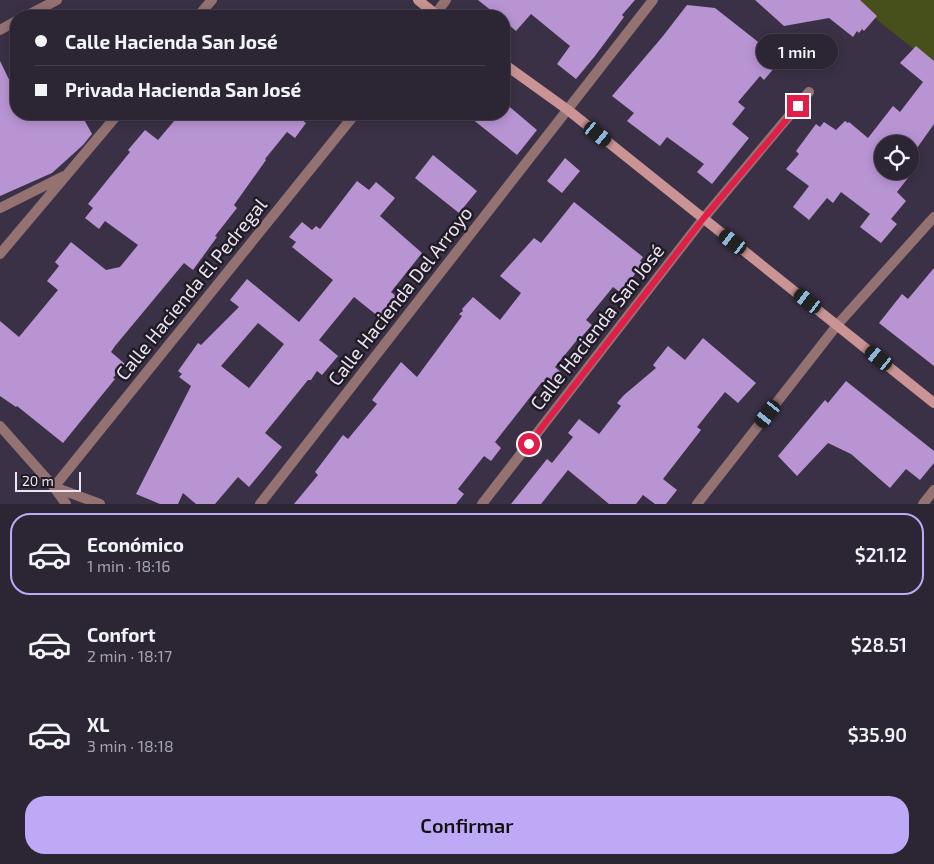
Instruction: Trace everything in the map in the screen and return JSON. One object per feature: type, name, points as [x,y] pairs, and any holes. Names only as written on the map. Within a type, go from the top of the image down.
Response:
[{"type":"street","points":[[38,10],[57,0]]},
{"type":"street","points":[[203,10],[212,0]]},
{"type":"street","points":[[418,0],[429,10]]},
{"type":"street","name":"Calle Hacienda Del Arroyo","points":[[260,504],[653,0]]},
{"type":"street","points":[[510,68],[568,110],[703,219],[838,324],[934,403]]},
{"type":"street","name":"Calle Hacienda San José","points":[[482,504],[703,219],[809,92]]},
{"type":"street","points":[[0,254],[113,120]]},
{"type":"street","name":"Calle Hacienda El Pedregal","points":[[54,487],[350,120]]},
{"type":"street","points":[[0,208],[69,173]]},
{"type":"street","points":[[697,504],[838,324],[934,217]]},
{"type":"street","points":[[0,426],[54,487],[66,504]]},
{"type":"street","points":[[54,487],[100,504]]},
{"type":"street","points":[[923,504],[934,490]]},
{"type":"green space","points":[[852,0],[934,0],[934,65]]},
{"type":"building","points":[[478,0],[635,0],[576,79],[557,64],[570,46],[531,14],[516,31],[510,26],[510,10],[490,10]]},
{"type":"building","points":[[755,0],[860,0],[877,16],[864,31],[862,29],[859,33],[857,31],[853,37],[829,18],[784,26]]},
{"type":"building","points":[[687,5],[715,8],[781,60],[764,80],[760,76],[738,102],[745,108],[732,124],[749,138],[712,184],[697,172],[704,164],[667,137],[660,146],[627,121],[634,113],[612,96]]},
{"type":"building","points":[[916,46],[934,61],[934,124],[919,145],[919,135],[874,135],[874,180],[906,180],[897,192],[906,201],[891,219],[897,224],[881,243],[860,227],[870,214],[841,192],[833,203],[827,198],[809,220],[793,207],[809,186],[786,169],[799,154],[796,151],[816,124],[820,127],[824,122],[836,130],[845,121],[849,122],[868,138],[893,106],[900,112],[923,82],[900,63]]},
{"type":"building","points":[[0,61],[10,82],[10,120],[84,120],[92,134],[83,145],[52,173],[0,196]]},
{"type":"building","points":[[510,107],[537,130],[517,155],[473,120],[510,120]]},
{"type":"building","points":[[175,120],[302,120],[306,123],[295,138],[287,132],[265,159],[234,205],[237,208],[215,236],[217,237],[193,270],[184,263],[115,346],[111,352],[125,364],[63,443],[17,406],[0,396],[0,321],[19,337],[58,290],[47,281],[59,266],[55,262],[71,242],[106,270],[120,267],[138,245],[105,221],[99,229],[85,218],[93,208],[88,204],[130,152],[128,150],[145,130],[158,140]]},
{"type":"building","points":[[433,155],[477,191],[459,213],[415,178]]},
{"type":"building","points":[[565,158],[580,171],[562,193],[547,181]]},
{"type":"building","points":[[357,181],[369,190],[376,182],[395,198],[380,216],[422,253],[391,292],[401,300],[384,321],[354,297],[319,340],[338,356],[322,375],[317,371],[311,380],[308,380],[265,433],[282,447],[249,487],[238,477],[215,504],[196,504],[183,493],[178,504],[160,504],[136,494],[191,386],[179,377],[182,374],[178,371],[198,343],[201,345],[239,307],[230,300],[247,279],[299,322],[333,280],[292,247],[296,242],[289,237],[302,222],[312,230],[316,226],[320,229]],"holes":[[[258,323],[284,344],[249,388],[221,366]]]},
{"type":"building","points":[[574,202],[643,257],[640,261],[643,263],[621,293],[613,287],[586,320],[592,325],[555,367],[563,374],[551,389],[542,382],[495,442],[501,448],[491,461],[484,456],[458,489],[464,494],[456,504],[294,504],[318,475],[315,472],[343,435],[348,439],[377,404],[372,400],[401,362],[417,377],[462,316],[459,314],[463,311],[462,309],[473,297],[500,320],[521,293],[500,276],[534,238],[541,243]]},
{"type":"building","points":[[934,268],[934,366],[879,323],[902,294],[908,299]]},
{"type":"building","points":[[703,338],[756,383],[738,403],[725,392],[697,427],[701,430],[663,479],[677,490],[666,504],[655,504],[643,495],[636,504],[609,504],[568,470],[541,504],[511,504],[547,459],[552,463],[573,437],[568,433],[579,419],[599,434],[621,406],[617,403],[656,368],[653,365],[668,346],[685,360]]},
{"type":"building","points":[[846,381],[934,451],[934,463],[920,480],[906,469],[890,488],[851,454],[828,443],[797,476],[778,456],[825,400],[828,403]]},
{"type":"route","points":[[529,444],[703,219],[798,106]]}]
